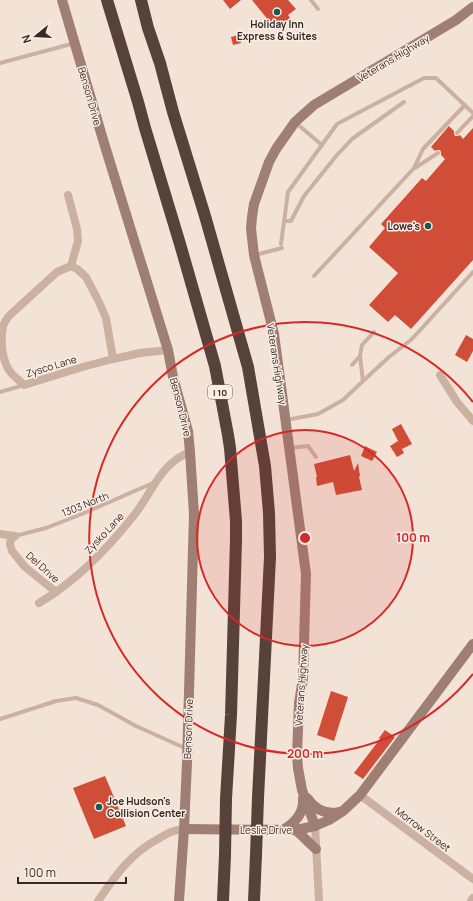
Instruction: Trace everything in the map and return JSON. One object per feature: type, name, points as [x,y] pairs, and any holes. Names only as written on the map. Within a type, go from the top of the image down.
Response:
[{"type":"highway","points":[[100,0],[138,102]]},
{"type":"highway","name":"I 10","points":[[107,0],[215,366],[229,441],[236,520],[236,540],[231,715],[226,798],[223,901]]},
{"type":"highway","points":[[141,0],[248,367],[265,466],[270,513],[270,557],[254,901]]},
{"type":"highway","points":[[148,0],[160,63]]},
{"type":"street","name":"Benson Drive","points":[[62,0],[168,350],[173,377],[188,431],[194,514],[188,749],[179,901]]},
{"type":"street","name":"Veterans Highway","points":[[314,826],[302,790],[298,768],[297,749],[298,703],[303,678],[306,574],[274,334],[254,255],[251,229],[254,204],[269,162],[276,149],[295,122],[314,105],[456,20],[473,7]]},
{"type":"street","points":[[68,196],[77,229],[78,241],[71,266],[86,277],[98,300],[106,318],[113,359]]},
{"type":"street","name":"Zysco Lane","points":[[71,266],[57,272],[6,319],[3,326],[1,342],[6,364],[12,374],[24,385],[113,359],[140,353],[168,350]]},
{"type":"street","points":[[440,375],[457,402],[473,421]]},
{"type":"street","name":"Zysko Lane","points":[[39,603],[75,577],[111,542],[142,504],[158,479],[169,466],[177,459],[190,452]]},
{"type":"street","points":[[0,534],[15,536]]},
{"type":"street","name":"Del Drive","points":[[15,536],[11,539],[10,544],[12,551],[25,567],[56,592]]},
{"type":"street","name":"Leslie Drive","points":[[98,901],[126,863],[140,850],[148,844],[175,830],[296,830],[314,826],[329,820],[343,811],[360,795],[473,644]]},
{"type":"street","points":[[303,794],[316,809],[328,813],[343,811]]},
{"type":"street","points":[[284,830],[294,822],[300,814],[304,804],[303,794]]},
{"type":"street","name":"Morrow Street","points":[[360,795],[473,879]]},
{"type":"street","points":[[314,826],[318,901]]},
{"type":"street","points":[[296,830],[316,849]]},
{"type":"lane","points":[[311,0],[318,8]]},
{"type":"lane","points":[[0,63],[75,43]]},
{"type":"lane","points":[[254,255],[281,246],[288,192],[336,124],[424,78],[436,78],[473,114],[457,133]]},
{"type":"lane","points":[[284,221],[290,222],[304,196],[352,139],[404,102]]},
{"type":"lane","points":[[414,168],[423,149],[465,105]]},
{"type":"lane","points":[[295,122],[322,145]]},
{"type":"lane","points":[[314,276],[414,168],[438,153]]},
{"type":"lane","points":[[286,420],[318,414],[343,400],[389,357],[412,339],[473,272]]},
{"type":"lane","points":[[363,381],[360,356],[362,345],[374,332]]},
{"type":"lane","points":[[352,365],[360,356]]},
{"type":"lane","points":[[0,392],[24,385]]},
{"type":"lane","points":[[290,448],[308,446],[316,457]]},
{"type":"lane","name":"1303 North","points":[[15,536],[46,528],[82,514],[158,479]]},
{"type":"lane","points":[[0,719],[56,701],[76,698],[98,705],[136,726],[188,749]]},
{"type":"building","name":"Holiday Inn Express & Suites","points":[[223,0],[241,0],[230,9]]},
{"type":"building","name":"Holiday Inn Express & Suites","points":[[252,0],[288,0],[296,9],[288,15],[290,18],[281,25],[279,23],[274,27]]},
{"type":"building","points":[[239,35],[241,43],[233,45],[231,37]]},
{"type":"building","name":"Lowe's","points":[[449,126],[454,131],[455,136],[460,135],[463,139],[473,128],[473,260],[411,329],[395,315],[388,322],[369,305],[398,273],[369,247],[385,228],[381,224],[422,178],[426,181],[445,159],[441,155],[440,150],[435,151],[431,147]]},
{"type":"building","points":[[466,335],[473,339],[473,351],[467,362],[455,355]]},
{"type":"building","points":[[401,424],[412,444],[402,449],[404,453],[397,457],[390,446],[398,441],[392,429]]},
{"type":"building","points":[[365,446],[377,452],[372,461],[361,456]]},
{"type":"building","points":[[350,455],[354,471],[358,463],[362,490],[336,495],[333,482],[317,486],[317,477],[314,464]]},
{"type":"building","points":[[331,691],[348,697],[334,741],[317,735]]},
{"type":"building","points":[[385,730],[395,737],[363,779],[354,773],[380,739],[379,738]]},
{"type":"building","name":"Joe Hudson's Collision Center","points":[[105,776],[126,826],[94,839],[73,788]]},
{"type":"place","name":"Holiday Inn Express & Suites","points":[[277,12]]},
{"type":"place","name":"Lowe's","points":[[428,226]]},
{"type":"place","name":"Joe Hudson's Collision Center","points":[[99,807]]}]
